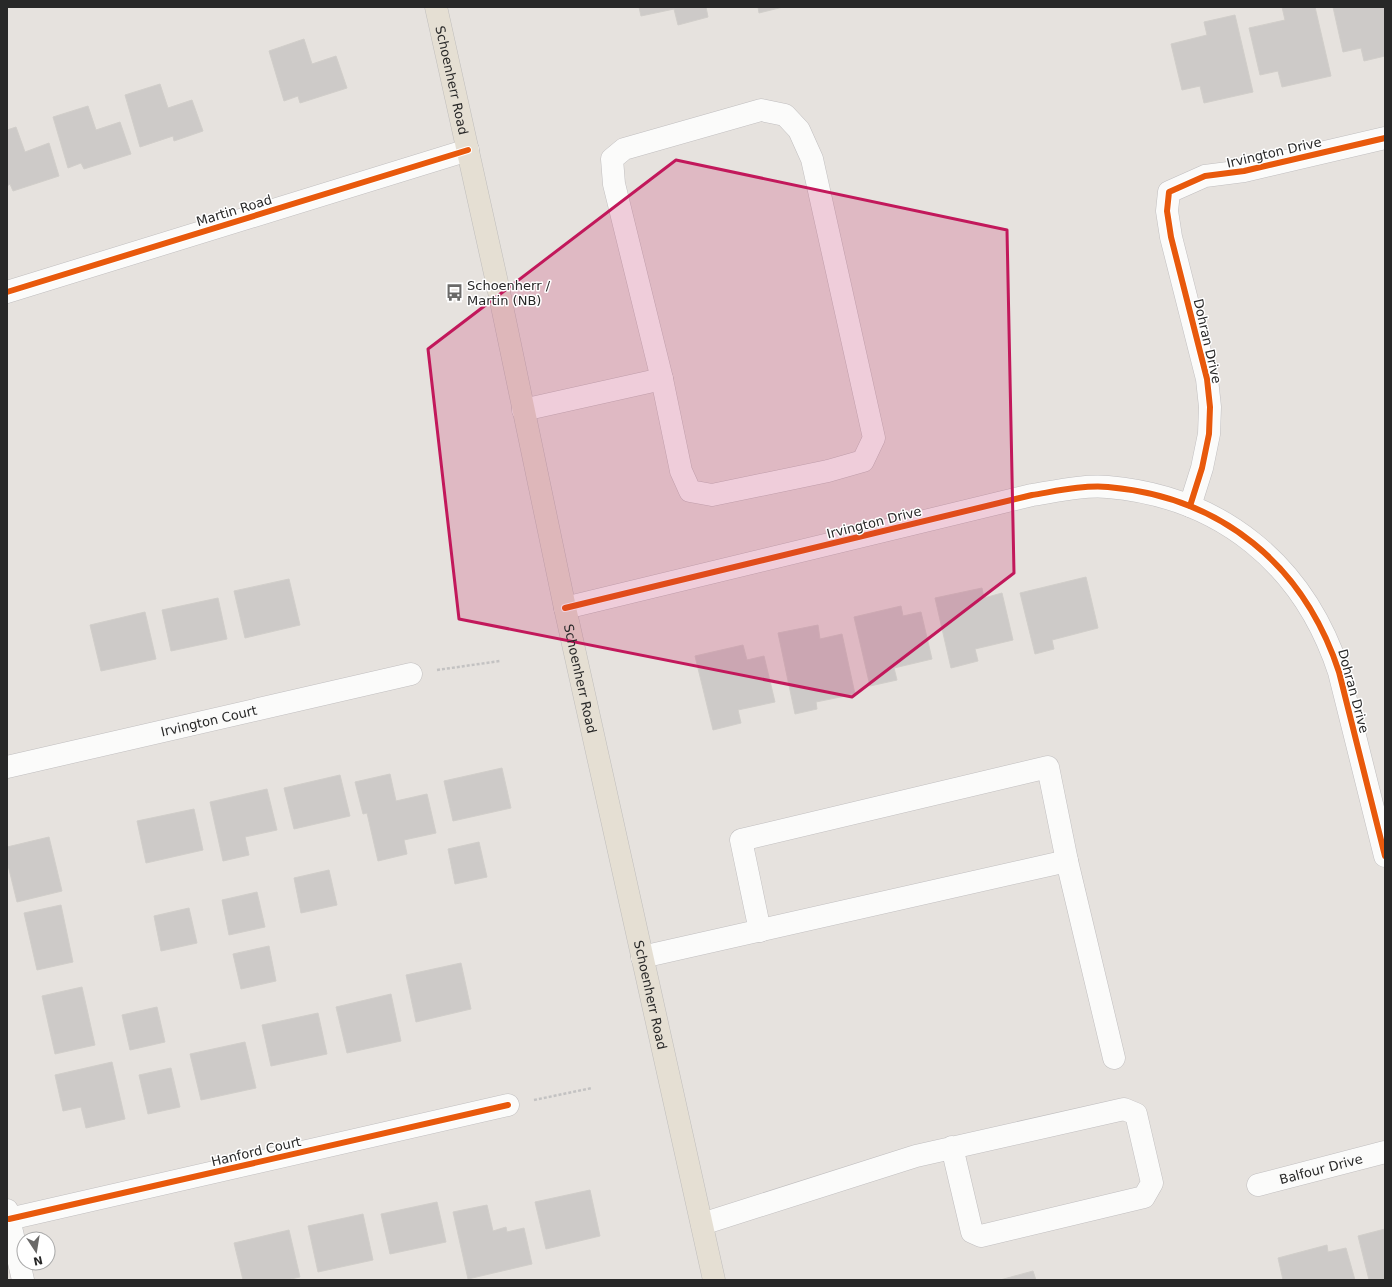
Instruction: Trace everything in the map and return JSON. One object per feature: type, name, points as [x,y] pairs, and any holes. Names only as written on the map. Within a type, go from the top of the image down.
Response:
[{"type":"main road","name":"Schoenherr Road","points":[[436,7],[468,150],[565,608],[714,1280]]},
{"type":"street","points":[[761,110],[785,115],[799,130],[812,159],[874,438],[863,462],[828,471],[712,494],[690,491],[681,471],[662,379],[614,184],[612,159],[624,149],[761,110]]},
{"type":"street","name":"Irvington Drive","points":[[1169,192],[1205,176],[1244,171],[1385,138]]},
{"type":"street","name":"Martin Road","points":[[7,292],[468,150]]},
{"type":"street","name":"Dohran Drive","points":[[1169,192],[1167,211],[1171,237],[1207,379],[1210,407],[1209,434],[1202,468],[1190,506],[1226,523],[1269,555],[1305,599],[1320,624],[1331,647],[1339,672],[1385,856]]},
{"type":"street","points":[[523,410],[662,379]]},
{"type":"street","name":"Irvington Drive","points":[[565,608],[1047,492],[1076,488],[1107,487],[1149,493],[1190,506]]},
{"type":"street","name":"Irvington Court","points":[[7,767],[411,674]]},
{"type":"street","points":[[760,931],[741,840],[1048,767],[1067,861],[1114,1058]]},
{"type":"street","points":[[642,957],[1067,861]]},
{"type":"street","name":"Hanford Court","points":[[8,1215],[508,1105]]},
{"type":"street","points":[[702,1224],[916,1156],[952,1147],[1124,1109],[1136,1114],[1152,1183],[1144,1197],[982,1236],[972,1232],[952,1147]]},
{"type":"street","name":"Balfour Drive","points":[[1258,1186],[1385,1152]]},
{"type":"street","points":[[8,1215],[23,1280]]},
{"type":"path","points":[[411,674],[500,661]]},
{"type":"path","points":[[508,1105],[592,1088]]},
{"type":"highlighted area","points":[[676,160],[1007,230],[1014,573],[852,697],[459,619],[428,349]]},
{"type":"building","points":[[639,7],[706,7],[708,17],[678,25],[674,9],[641,16]]},
{"type":"building","points":[[758,7],[783,7],[759,13]]},
{"type":"building","points":[[1282,7],[1315,7],[1331,76],[1282,87],[1278,71],[1260,75],[1249,28],[1285,20]]},
{"type":"building","points":[[1333,7],[1385,7],[1385,56],[1364,61],[1361,48],[1343,52]]},
{"type":"building","points":[[1235,15],[1253,92],[1204,103],[1200,86],[1182,90],[1171,44],[1207,35],[1204,22]]},
{"type":"building","points":[[304,39],[312,64],[336,56],[347,88],[300,103],[298,96],[284,101],[269,51]]},
{"type":"building","points":[[160,84],[168,108],[192,100],[203,131],[174,141],[173,136],[140,147],[125,95]]},
{"type":"building","points":[[88,106],[96,130],[120,122],[131,154],[84,169],[81,163],[68,168],[53,117]]},
{"type":"building","points":[[16,127],[25,152],[49,143],[59,176],[13,191],[10,184],[7,186],[7,130]]},
{"type":"building","points":[[1086,577],[1098,628],[1052,640],[1054,649],[1035,654],[1020,593]]},
{"type":"building","points":[[289,579],[300,625],[245,638],[234,591]]},
{"type":"building","points":[[982,588],[984,598],[1002,593],[1013,640],[975,649],[978,661],[951,668],[935,598]]},
{"type":"building","points":[[218,598],[227,639],[171,651],[162,610]]},
{"type":"building","points":[[901,606],[903,616],[921,612],[932,659],[894,668],[897,680],[870,686],[854,617]]},
{"type":"building","points":[[145,612],[156,659],[101,671],[90,625]]},
{"type":"building","points":[[818,625],[820,639],[842,634],[855,694],[816,702],[817,709],[795,714],[778,633]]},
{"type":"building","points":[[743,645],[747,660],[764,656],[775,702],[738,710],[741,723],[713,730],[695,656]]},
{"type":"building","points":[[502,768],[511,808],[453,821],[444,781]]},
{"type":"building","points":[[390,774],[396,801],[427,794],[436,833],[404,840],[407,854],[378,861],[367,813],[363,814],[355,782]]},
{"type":"building","points":[[340,775],[350,816],[294,829],[284,788]]},
{"type":"building","points":[[267,789],[277,830],[245,837],[249,855],[223,861],[210,802]]},
{"type":"building","points":[[194,809],[203,850],[146,863],[137,821]]},
{"type":"building","points":[[49,837],[62,891],[17,902],[7,861],[7,847]]},
{"type":"building","points":[[479,842],[487,877],[455,884],[448,849]]},
{"type":"building","points":[[329,870],[337,905],[301,913],[294,878]]},
{"type":"building","points":[[257,892],[265,927],[229,935],[222,900]]},
{"type":"building","points":[[61,905],[73,962],[37,970],[24,913]]},
{"type":"building","points":[[189,908],[197,943],[161,951],[154,916]]},
{"type":"building","points":[[269,946],[276,981],[241,989],[233,954]]},
{"type":"building","points":[[461,963],[471,1009],[416,1022],[406,975]]},
{"type":"building","points":[[82,987],[95,1045],[55,1054],[42,996]]},
{"type":"building","points":[[391,994],[401,1041],[347,1053],[336,1007]]},
{"type":"building","points":[[157,1007],[165,1042],[130,1050],[122,1015]]},
{"type":"building","points":[[318,1013],[327,1054],[271,1066],[262,1025]]},
{"type":"building","points":[[245,1042],[256,1088],[201,1100],[190,1054]]},
{"type":"building","points":[[112,1062],[125,1119],[86,1128],[81,1107],[63,1111],[55,1075]]},
{"type":"building","points":[[171,1068],[180,1107],[148,1114],[139,1075]]},
{"type":"building","points":[[590,1190],[600,1236],[546,1249],[535,1202]]},
{"type":"building","points":[[437,1202],[446,1242],[390,1254],[381,1214]]},
{"type":"building","points":[[487,1205],[493,1231],[506,1227],[507,1232],[524,1228],[532,1264],[468,1279],[453,1212]]},
{"type":"building","points":[[363,1214],[373,1260],[318,1272],[308,1226]]},
{"type":"building","points":[[1385,1229],[1385,1280],[1369,1280],[1358,1236]]},
{"type":"building","points":[[289,1230],[300,1277],[286,1280],[243,1280],[234,1243]]},
{"type":"building","points":[[1327,1245],[1328,1252],[1346,1248],[1355,1280],[1283,1280],[1278,1258]]},
{"type":"building","points":[[1033,1271],[1036,1280],[1000,1280]]},
{"type":"cycle path","points":[[1190,506],[1202,468],[1209,434],[1210,407],[1207,379],[1171,237],[1167,211],[1169,192],[1205,176],[1244,171],[1385,138]]},
{"type":"cycle path","points":[[7,292],[468,150]]},
{"type":"cycle path","points":[[565,608],[1032,495],[1089,487],[1108,487],[1149,493],[1187,505],[1222,522],[1253,543],[1281,569],[1304,599],[1324,634],[1339,672],[1385,856]]},
{"type":"cycle path","points":[[9,1219],[508,1105]]},
{"type":"place","name":"Schoenherr / Martin (NB)","points":[[454,292]]}]
